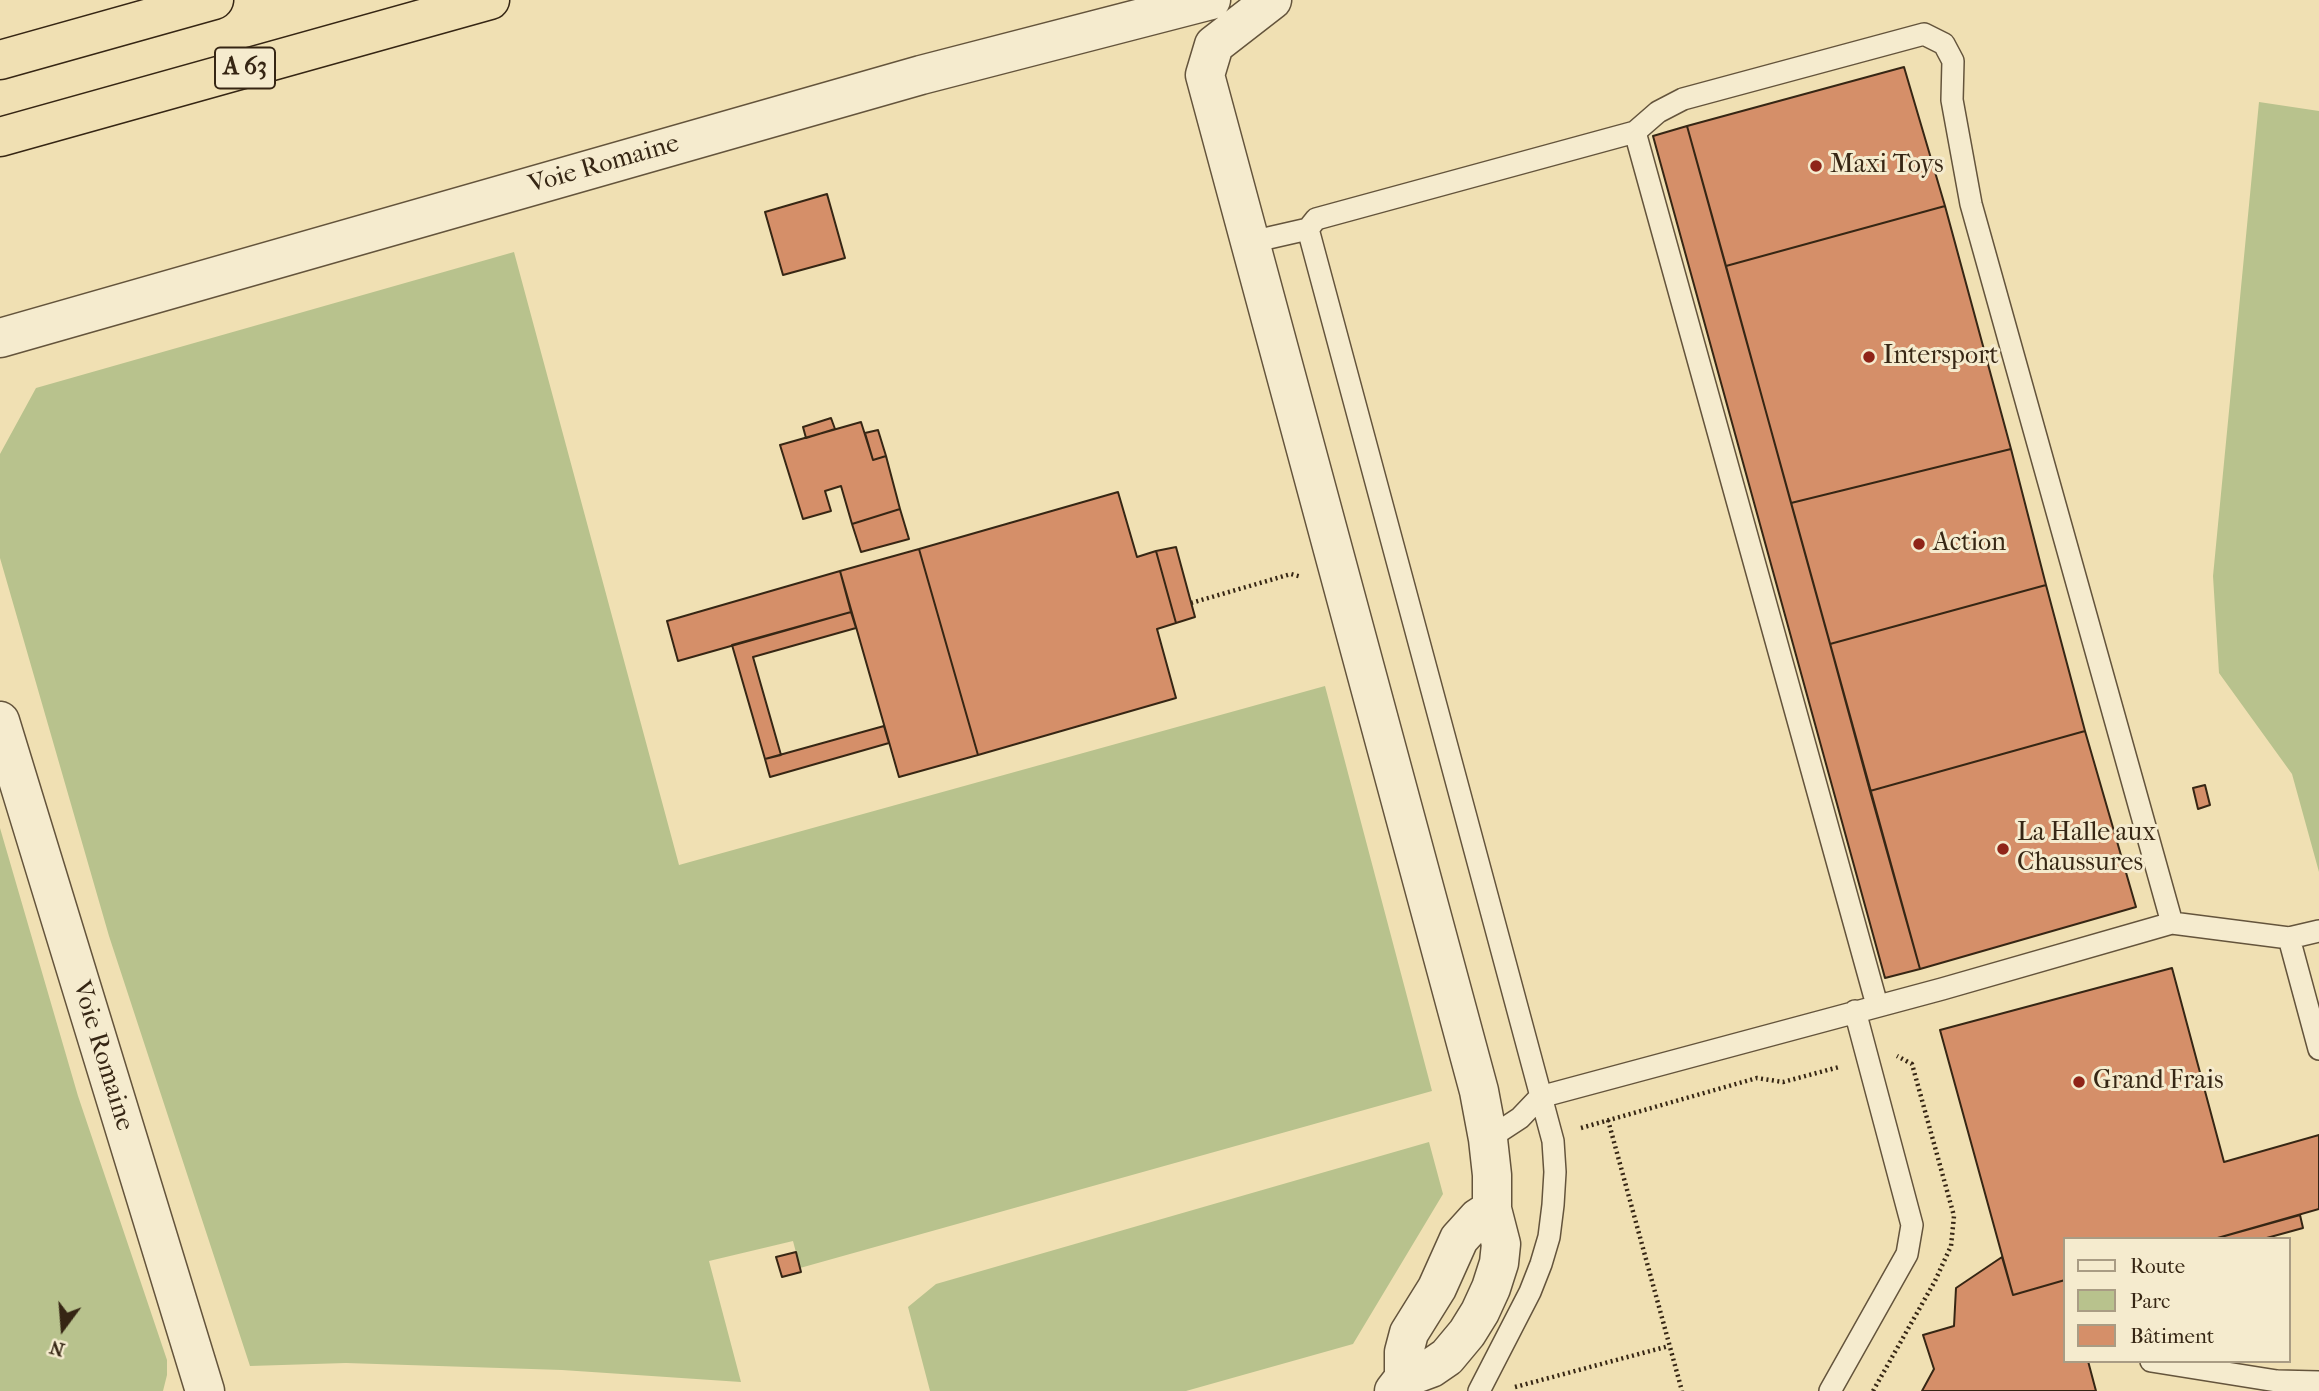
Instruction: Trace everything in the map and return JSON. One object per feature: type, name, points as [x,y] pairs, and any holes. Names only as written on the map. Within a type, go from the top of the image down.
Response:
[{"type":"highway","points":[[0,60],[214,0]]},
{"type":"highway","name":"A 63","points":[[0,137],[490,0]]},
{"type":"street","name":"Voie Romaine","points":[[0,338],[921,75],[1211,0]]},
{"type":"street","points":[[1272,0],[1214,45],[1205,75],[1476,1078],[1492,1175],[1492,1209],[1478,1218],[1459,1239],[1437,1288],[1409,1333],[1399,1385]]},
{"type":"street","name":"Voie Romaine","points":[[0,721],[205,1391]]},
{"type":"lane","points":[[1251,242],[1308,229],[1316,219],[1635,132],[1658,112],[1683,99],[1924,34],[1944,44],[1953,61],[1952,100],[1971,204],[2172,923]]},
{"type":"lane","points":[[1635,132],[1877,1005]]},
{"type":"lane","points":[[1308,229],[1553,1141],[1555,1172],[1549,1237],[1530,1292],[1479,1391]]},
{"type":"lane","points":[[1488,1139],[1520,1118],[1540,1097],[2172,923],[2289,938],[2319,931]]},
{"type":"lane","points":[[2289,938],[2319,1049]]},
{"type":"lane","points":[[1830,1391],[1907,1254],[1912,1225],[1855,1011]]},
{"type":"lane","points":[[2164,1363],[2277,1381],[2319,1381]]},
{"type":"path","points":[[1191,603],[1292,574],[1305,578]]},
{"type":"path","points":[[1553,1141],[1574,1130],[1757,1078],[1783,1082],[1868,1059]]},
{"type":"path","points":[[1608,1120],[1682,1391]]},
{"type":"path","points":[[1514,1388],[1670,1346]]},
{"type":"green space","points":[[2259,102],[2319,111],[2319,872],[2292,774],[2219,673],[2213,576]]},
{"type":"green space","points":[[514,252],[679,865],[1325,686],[1432,1091],[800,1268],[793,1241],[709,1261],[741,1382],[562,1370],[346,1363],[250,1366],[109,936],[0,558],[0,454],[36,388]]},
{"type":"green space","points":[[0,828],[78,1096],[167,1360],[163,1391],[0,1391]]},
{"type":"green space","points":[[1429,1142],[1443,1194],[1353,1344],[1186,1391],[930,1391],[908,1307],[936,1284]]},
{"type":"building","name":"Maxi Toys","points":[[1904,67],[1945,206],[1726,266],[1687,126]]},
{"type":"building","points":[[1687,126],[1920,969],[1885,978],[1653,136]]},
{"type":"building","points":[[827,194],[845,258],[783,275],[765,212]]},
{"type":"building","name":"Intersport","points":[[1945,206],[2011,449],[1791,503],[1726,266]]},
{"type":"building","points":[[831,418],[835,429],[806,438],[803,427]]},
{"type":"building","points":[[861,422],[873,460],[886,456],[900,509],[852,524],[841,486],[825,491],[831,511],[803,519],[780,445]]},
{"type":"building","points":[[878,430],[886,456],[873,460],[865,433]]},
{"type":"building","name":"Action","points":[[2011,449],[2046,585],[1830,644],[1791,503]]},
{"type":"building","points":[[1118,492],[1137,557],[1156,551],[1176,623],[1157,629],[1176,698],[978,755],[919,549]]},
{"type":"building","points":[[900,509],[909,539],[861,552],[852,524]]},
{"type":"building","points":[[1176,547],[1195,617],[1176,623],[1156,551]]},
{"type":"building","points":[[919,549],[978,755],[899,777],[840,571]]},
{"type":"building","points":[[840,571],[851,612],[678,661],[667,621]]},
{"type":"building","name":"La Halle aux Chaussures","points":[[2046,585],[2085,731],[1870,791],[1830,644]]},
{"type":"building","points":[[851,612],[856,628],[753,657],[781,755],[765,759],[732,645]]},
{"type":"building","points":[[884,726],[889,743],[770,777],[765,759]]},
{"type":"building","name":"La Halle aux Chaussures","points":[[2085,731],[2136,907],[1920,969],[1870,791]]},
{"type":"building","points":[[2205,785],[2210,805],[2198,809],[2193,788]]},
{"type":"building","name":"Grand Frais","points":[[2172,968],[2224,1162],[2319,1135],[2319,1209],[2221,1237],[2064,1237],[2064,1280],[2013,1295],[1940,1030]]},
{"type":"building","points":[[2300,1215],[2303,1228],[2270,1237],[2221,1237]]},
{"type":"building","points":[[796,1252],[801,1272],[782,1277],[776,1257]]},
{"type":"building","points":[[2002,1257],[2013,1295],[2064,1280],[2064,1363],[2089,1363],[2096,1391],[1922,1391],[1934,1369],[1923,1335],[1954,1326],[1956,1288]]},
{"type":"place","name":"Maxi Toys","points":[[1816,166]]},
{"type":"place","name":"Intersport","points":[[1869,357]]},
{"type":"place","name":"Action","points":[[1919,544]]},
{"type":"place","name":"La Halle aux Chaussures","points":[[2003,849]]},
{"type":"place","name":"Grand Frais","points":[[2079,1082]]}]
